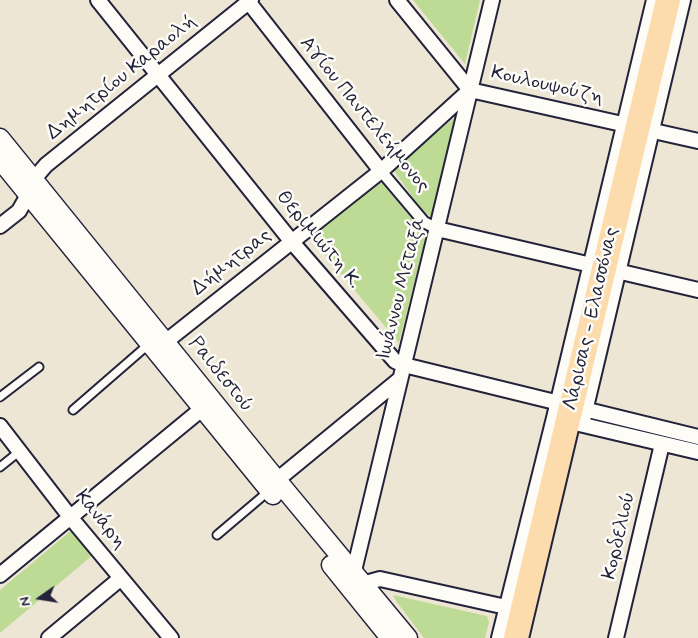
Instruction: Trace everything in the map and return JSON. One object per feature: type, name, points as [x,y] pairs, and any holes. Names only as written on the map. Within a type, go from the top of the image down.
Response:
[{"type":"highway","name":"Λάρισας - Ελασσόνας","points":[[516,638],[515,609],[570,414],[638,128],[658,75],[668,0]]},
{"type":"street","name":"Θεριμιώτη Κ.","points":[[98,0],[292,242],[395,361],[570,414]]},
{"type":"street","name":"Κουλουψούζη","points":[[397,0],[470,90],[698,141]]},
{"type":"street","name":"Ιωάννου Μεταξά","points":[[355,581],[400,379],[492,0]]},
{"type":"street","points":[[638,128],[654,0]]},
{"type":"street","points":[[658,75],[683,0]]},
{"type":"street","name":"Δημητρίου Καραολή","points":[[0,226],[19,210],[31,187],[46,165],[249,1]]},
{"type":"street","name":"Αγίου Παντελεήμονος","points":[[249,1],[381,171],[424,222],[437,229],[698,290]]},
{"type":"street","name":"Δήμητρας","points":[[157,345],[381,171],[470,90]]},
{"type":"street","name":"Ραιδεστού","points":[[0,138],[31,187],[157,345],[355,581],[408,638]]},
{"type":"street","name":"Ραιδεστού","points":[[0,160],[31,187]]},
{"type":"street","name":"Ραιδεστού","points":[[157,345],[202,408],[273,485]]},
{"type":"street","points":[[273,485],[400,379]]},
{"type":"street","points":[[0,575],[202,408]]},
{"type":"street","points":[[570,414],[698,437]]},
{"type":"street","points":[[570,414],[662,444],[698,452]]},
{"type":"street","name":"Κανάρη","points":[[0,426],[71,518],[171,638]]},
{"type":"street","name":"Κορδελιού","points":[[616,638],[662,444]]},
{"type":"street","points":[[49,638],[121,578]]},
{"type":"street","points":[[355,581],[380,579],[515,609],[499,638]]},
{"type":"street","name":"Ραιδεστού","points":[[355,581],[390,638]]},
{"type":"lane","points":[[73,410],[157,345]]},
{"type":"lane","points":[[0,397],[39,366]]},
{"type":"lane","points":[[0,467],[20,451]]},
{"type":"lane","points":[[217,535],[273,485]]},
{"type":"green space","points":[[413,0],[480,0],[465,64]]},
{"type":"green space","points":[[454,118],[436,219],[423,212],[393,169]]},
{"type":"green space","points":[[379,179],[426,236],[399,343],[310,237]]},
{"type":"green space","points":[[73,529],[94,554],[0,633],[0,590]]},
{"type":"green space","points":[[393,595],[487,616],[489,622],[485,638],[424,638]]}]
